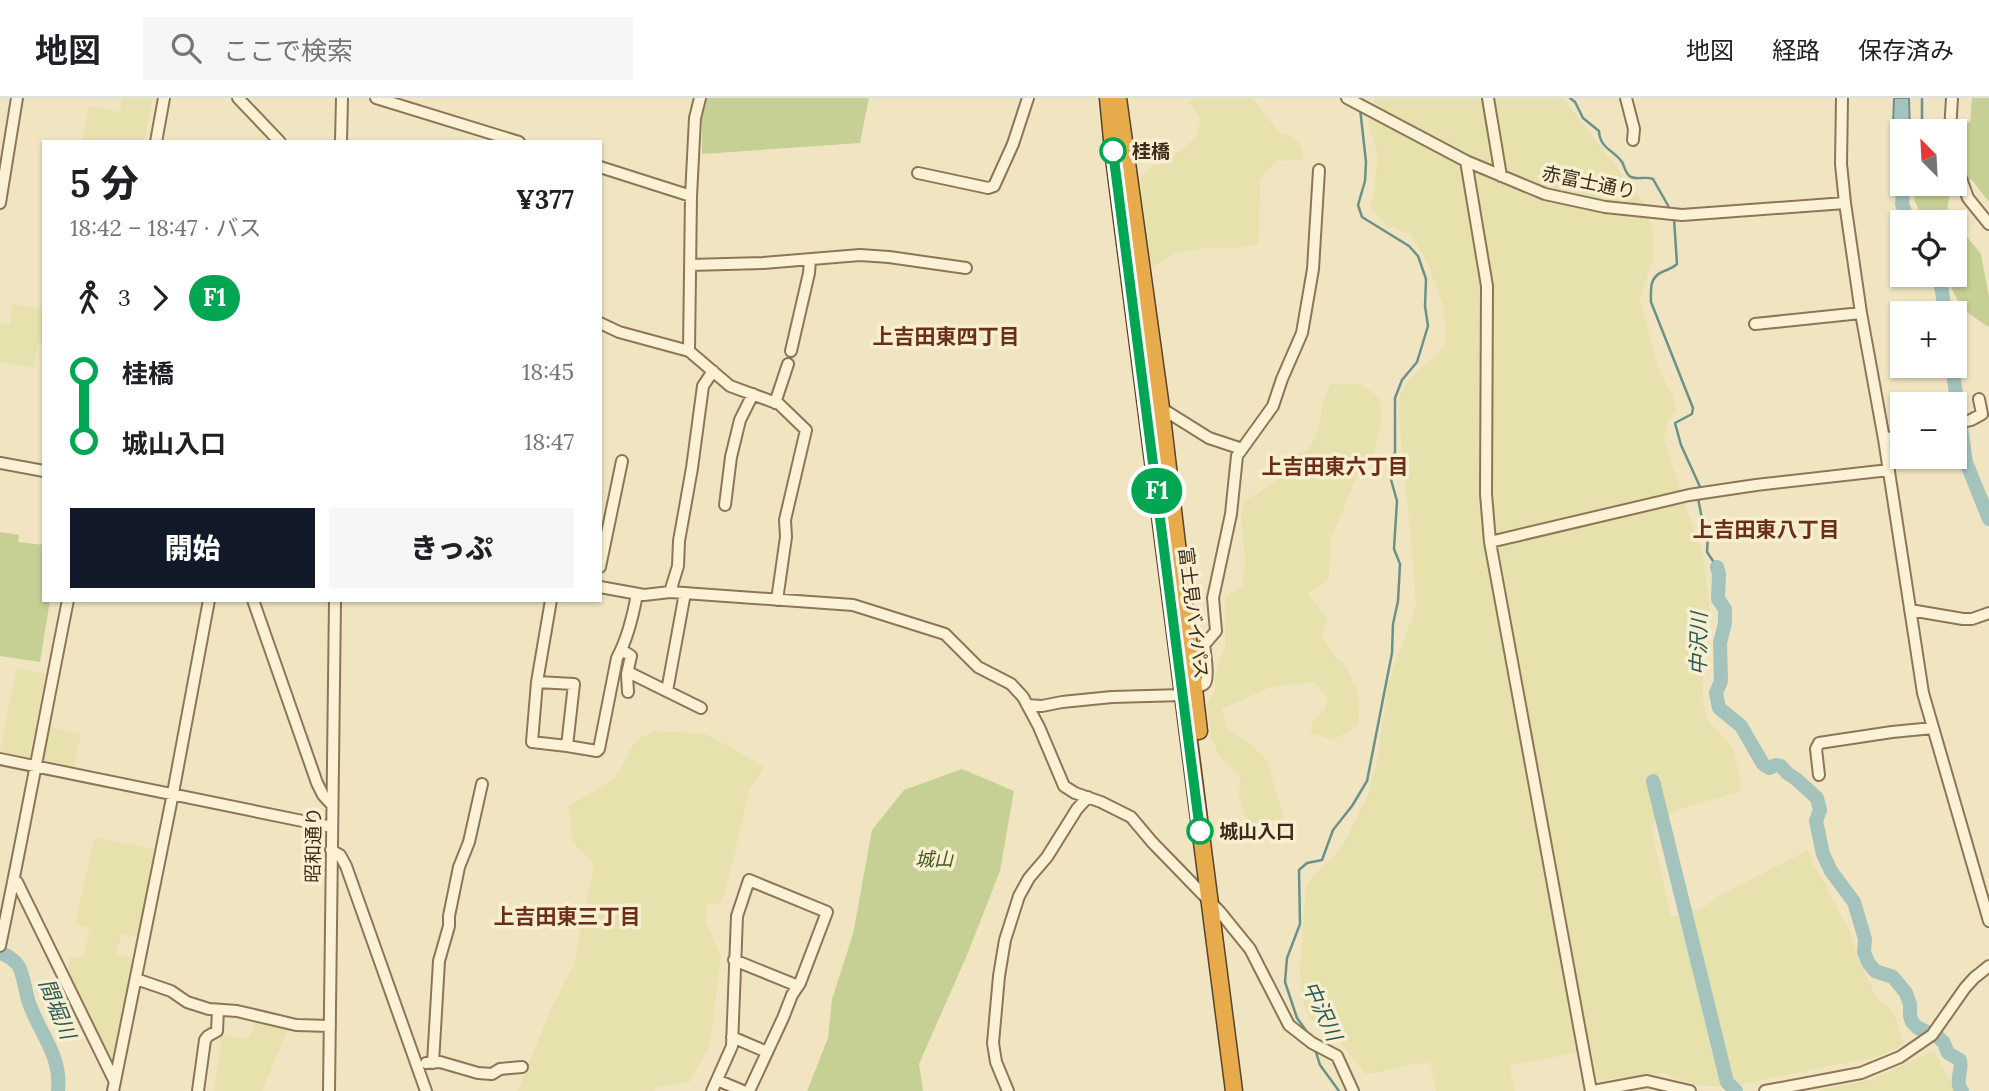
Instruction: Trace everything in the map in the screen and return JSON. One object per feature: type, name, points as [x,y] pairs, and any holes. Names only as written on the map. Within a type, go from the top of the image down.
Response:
[{"type":"highway","name":"富士見バイパス","points":[[1108,98],[1188,691],[1215,906],[1234,1091]]},
{"type":"highway","name":"富士見バイパス","points":[[1118,98],[1161,408],[1188,691]]},
{"type":"highway","name":"富士見バイパス","points":[[1215,906],[1244,1091]]},
{"type":"street","points":[[0,203],[17,98]]},
{"type":"street","points":[[156,140],[164,98]]},
{"type":"street","points":[[238,98],[278,140]]},
{"type":"street","points":[[341,140],[342,98]]},
{"type":"street","points":[[376,98],[512,140]]},
{"type":"street","points":[[689,351],[691,196],[695,118],[700,98]]},
{"type":"street","points":[[918,173],[988,188],[994,186],[1013,144],[1028,98]]},
{"type":"street","name":"赤富士通り","points":[[1347,98],[1466,161],[1501,176],[1545,194],[1605,207],[1682,215],[1845,203]]},
{"type":"street","points":[[1488,98],[1501,176]]},
{"type":"street","points":[[1626,98],[1634,129],[1633,140]]},
{"type":"street","points":[[1842,98],[1841,164],[1845,203],[1923,693],[1989,921]]},
{"type":"street","points":[[1951,119],[1952,98]]},
{"type":"street","points":[[1466,161],[1487,286],[1486,494],[1490,542],[1592,1091],[1647,1081],[1690,1091]]},
{"type":"street","points":[[602,168],[691,196]]},
{"type":"street","points":[[1027,705],[1042,706],[1188,691],[1205,683],[1204,645],[1216,632],[1213,598],[1231,514],[1237,456],[1273,406],[1302,334],[1313,269],[1319,170]]},
{"type":"street","points":[[1967,195],[1989,224]]},
{"type":"street","points":[[690,265],[860,255],[966,268]]},
{"type":"street","points":[[791,351],[810,260]]},
{"type":"street","points":[[1755,324],[1861,313]]},
{"type":"street","points":[[602,324],[619,332],[689,351],[730,386],[775,403],[791,414],[806,430],[785,520],[786,537],[777,600]]},
{"type":"street","points":[[775,403],[788,364]]},
{"type":"street","points":[[670,592],[678,566],[679,541],[704,386],[713,371]]},
{"type":"street","points":[[725,505],[731,457],[740,420],[752,394]]},
{"type":"street","points":[[1967,422],[1982,414],[1979,399]]},
{"type":"street","points":[[1161,408],[1209,438],[1242,449]]},
{"type":"street","points":[[1884,439],[1890,438]]},
{"type":"street","points":[[602,557],[622,461]]},
{"type":"street","points":[[0,463],[42,471]]},
{"type":"street","points":[[1490,542],[1689,495],[1889,470]]},
{"type":"street","points":[[602,587],[644,595],[670,592],[853,605],[945,634],[978,667],[1012,684],[1039,727],[1064,786],[1131,817],[1215,906],[1250,949],[1289,1025],[1312,1043],[1337,1056],[1353,1091]]},
{"type":"street","points":[[667,691],[685,593]]},
{"type":"street","points":[[551,602],[537,682],[533,742],[597,751],[617,658],[634,613],[637,594]]},
{"type":"street","points":[[1,943],[68,602]]},
{"type":"street","points":[[114,1087],[209,602]]},
{"type":"street","points":[[254,602],[317,783],[332,805]]},
{"type":"street","name":"昭和通り","points":[[328,1091],[335,602]]},
{"type":"street","points":[[1910,610],[1963,619],[1989,613]]},
{"type":"street","points":[[622,650],[631,656],[628,692]]},
{"type":"street","points":[[628,672],[701,708]]},
{"type":"street","points":[[537,682],[574,684],[567,746]]},
{"type":"street","points":[[1819,775],[1816,749],[1819,743],[1933,728]]},
{"type":"street","points":[[0,760],[332,827]]},
{"type":"street","points":[[433,1063],[439,961],[449,926],[459,867],[469,842],[482,783]]},
{"type":"street","points":[[1008,1091],[996,1062],[993,1043],[1005,940],[1019,896],[1029,878],[1047,857],[1077,809],[1088,797]]},
{"type":"street","points":[[331,850],[340,855],[346,866],[426,1091]]},
{"type":"street","points":[[14,880],[114,1087]]},
{"type":"street","points":[[712,1091],[732,1046],[737,916],[749,880],[827,912],[798,986],[749,1091]]},
{"type":"street","points":[[734,960],[798,986]]},
{"type":"street","points":[[1765,1091],[1861,1073],[1900,1057],[1931,1035],[1965,988],[1989,966]]},
{"type":"street","points":[[136,979],[171,991],[187,1002],[218,1010],[237,1011],[296,1025],[330,1026]]},
{"type":"street","points":[[198,1091],[205,1040],[217,1031],[218,1010]]},
{"type":"street","points":[[732,1037],[767,1052]]},
{"type":"street","points":[[416,1064],[440,1062],[478,1073],[492,1074],[500,1069],[522,1067]]},
{"type":"street","points":[[717,1080],[743,1091]]},
{"type":"shaded area","points":[[122,98],[153,98],[144,140],[82,140],[89,106],[119,112]]},
{"type":"shaded area","points":[[1196,98],[1253,98],[1279,133],[1292,136],[1298,141],[1303,153],[1301,160],[1276,161],[1260,180],[1259,244],[1178,252],[1152,267],[1148,254],[1140,178],[1153,166],[1166,162],[1197,137],[1200,120],[1188,103]]},
{"type":"shaded area","points":[[1375,98],[1563,98],[1646,205],[1653,230],[1654,256],[1640,299],[1660,373],[1673,395],[1676,411],[1668,421],[1664,440],[1702,549],[1710,611],[1704,644],[1703,699],[1707,719],[1733,748],[1741,781],[1740,791],[1677,810],[1651,826],[1671,917],[1701,909],[1719,896],[1808,850],[1851,934],[1856,955],[1875,994],[1894,1014],[1904,1044],[1880,1056],[1741,1084],[1715,1086],[1692,1085],[1663,1073],[1596,1081],[1592,1050],[1510,1065],[1515,1091],[1436,1091],[1430,1063],[1404,1065],[1365,1074],[1339,1040],[1310,1019],[1302,999],[1300,969],[1306,887],[1313,875],[1336,855],[1368,795],[1377,762],[1388,684],[1416,606],[1398,411],[1400,395],[1410,379],[1446,345],[1444,309],[1427,262],[1410,234],[1386,225],[1370,209],[1378,155],[1368,126]]},
{"type":"shaded area","points":[[13,304],[42,309],[42,344],[38,343],[34,368],[0,362],[0,324],[10,325]]},
{"type":"shaded area","points":[[1330,384],[1360,384],[1378,396],[1382,416],[1374,455],[1359,471],[1331,539],[1329,580],[1307,594],[1328,618],[1322,637],[1336,658],[1344,664],[1358,691],[1359,725],[1333,740],[1311,733],[1311,724],[1325,709],[1327,698],[1315,682],[1271,687],[1222,709],[1227,729],[1252,745],[1267,760],[1284,818],[1248,826],[1238,793],[1241,779],[1221,759],[1211,737],[1207,706],[1215,689],[1215,676],[1225,647],[1226,597],[1242,587],[1245,560],[1241,519],[1243,502],[1277,480],[1292,454],[1306,451],[1314,440],[1322,404]]},
{"type":"shaded area","points":[[16,668],[46,674],[29,758],[0,752]]},
{"type":"shaded area","points":[[50,727],[81,734],[73,768],[43,762]]},
{"type":"shaded area","points":[[655,731],[706,734],[765,767],[749,789],[722,902],[707,905],[706,922],[721,956],[710,1045],[690,1082],[657,1087],[653,1091],[518,1091],[550,1011],[574,965],[594,863],[573,843],[569,806],[614,779],[636,740]]},
{"type":"shaded area","points":[[94,838],[156,849],[140,937],[122,933],[116,954],[136,959],[113,1069],[66,977],[70,956],[83,958],[90,927],[75,925]]},
{"type":"shaded area","points":[[256,1019],[289,1027],[262,1091],[214,1091],[221,1044],[218,1035],[249,1039]]},
{"type":"shaded area","points":[[1934,1051],[1956,1091],[1815,1091],[1870,1080]]},
{"type":"green space","points":[[707,98],[869,98],[860,143],[702,154],[702,116]]},
{"type":"green space","points":[[1972,98],[1989,98],[1989,202],[1971,179],[1967,181],[1967,123],[1970,122]]},
{"type":"green space","points":[[1915,196],[1949,196],[1947,210],[1919,210]]},
{"type":"green space","points":[[1967,237],[1981,254],[1989,298],[1989,327],[1972,316],[1967,311],[1967,301],[1959,301],[1951,287],[1967,287]]},
{"type":"green space","points":[[0,532],[19,535],[18,542],[42,545],[42,602],[50,602],[40,662],[0,656]]},
{"type":"green space","name":"城山","points":[[962,769],[1014,791],[1000,871],[919,1064],[923,1091],[807,1091],[828,1038],[832,999],[853,934],[872,830],[904,790]]},
{"type":"water","points":[[1894,98],[1909,98],[1910,119],[1893,119]]},
{"type":"water","points":[[1897,196],[1906,196],[1904,210],[1901,210]]},
{"type":"waterway","name":"中沢川","points":[[1570,98],[1583,118],[1599,131],[1602,142],[1619,158],[1627,174],[1634,178],[1653,179],[1670,209]]},
{"type":"waterway","points":[[1922,98],[1922,119]]},
{"type":"waterway","name":"中沢川","points":[[1310,1036],[1297,1018],[1285,982],[1287,958],[1300,924],[1299,870],[1307,863],[1322,860],[1333,830],[1367,781],[1392,653],[1393,624],[1398,601],[1400,564],[1394,549],[1397,501],[1388,469],[1395,452],[1395,398],[1402,380],[1417,362],[1428,326],[1425,306],[1426,279],[1418,256],[1409,246],[1362,217],[1358,205],[1365,181],[1366,162],[1360,108]]},
{"type":"waterway","points":[[1903,196],[1904,210]]},
{"type":"waterway","name":"中沢川","points":[[1674,219],[1677,264],[1655,278],[1651,302],[1693,408],[1692,414],[1675,423],[1681,445],[1701,489]]},
{"type":"waterway","points":[[1941,287],[1943,301]]},
{"type":"waterway","points":[[1954,378],[1966,462],[1989,519]]},
{"type":"waterway","name":"中沢川","points":[[1698,498],[1708,533],[1707,552],[1717,567]]},
{"type":"waterway","name":"中沢川","points":[[1717,567],[1718,599],[1725,609],[1720,643],[1721,681],[1716,693],[1719,708],[1741,726],[1763,764],[1769,768],[1781,766],[1817,798],[1820,810],[1816,821],[1823,854],[1831,871],[1854,902],[1865,939],[1864,952],[1868,962],[1875,971],[1893,977],[1906,993],[1912,1022],[1918,1028],[1938,1037],[1948,1053],[1960,1060],[1959,1083],[1962,1091]]},
{"type":"waterway","name":"中沢川","points":[[1653,781],[1727,1082],[1736,1091]]},
{"type":"waterway","name":"間堀川","points":[[0,953],[12,959],[20,969],[29,1003],[57,1067],[58,1091]]},
{"type":"waterway","name":"中沢川","points":[[1315,1049],[1320,1065],[1339,1091]]},
{"type":"bus line","name":"F1","points":[[1113,151],[1200,831]]},
{"type":"place","name":"桂橋","points":[[1113,151]]},
{"type":"place","name":"城山入口","points":[[1200,831]]},
{"type":"district","name":"上吉田東四丁目","points":[[946,337]]},
{"type":"district","name":"上吉田東六丁目","points":[[1335,467]]},
{"type":"district","name":"上吉田東八丁目","points":[[1766,530]]},
{"type":"district","name":"上吉田東三丁目","points":[[567,917]]}]
